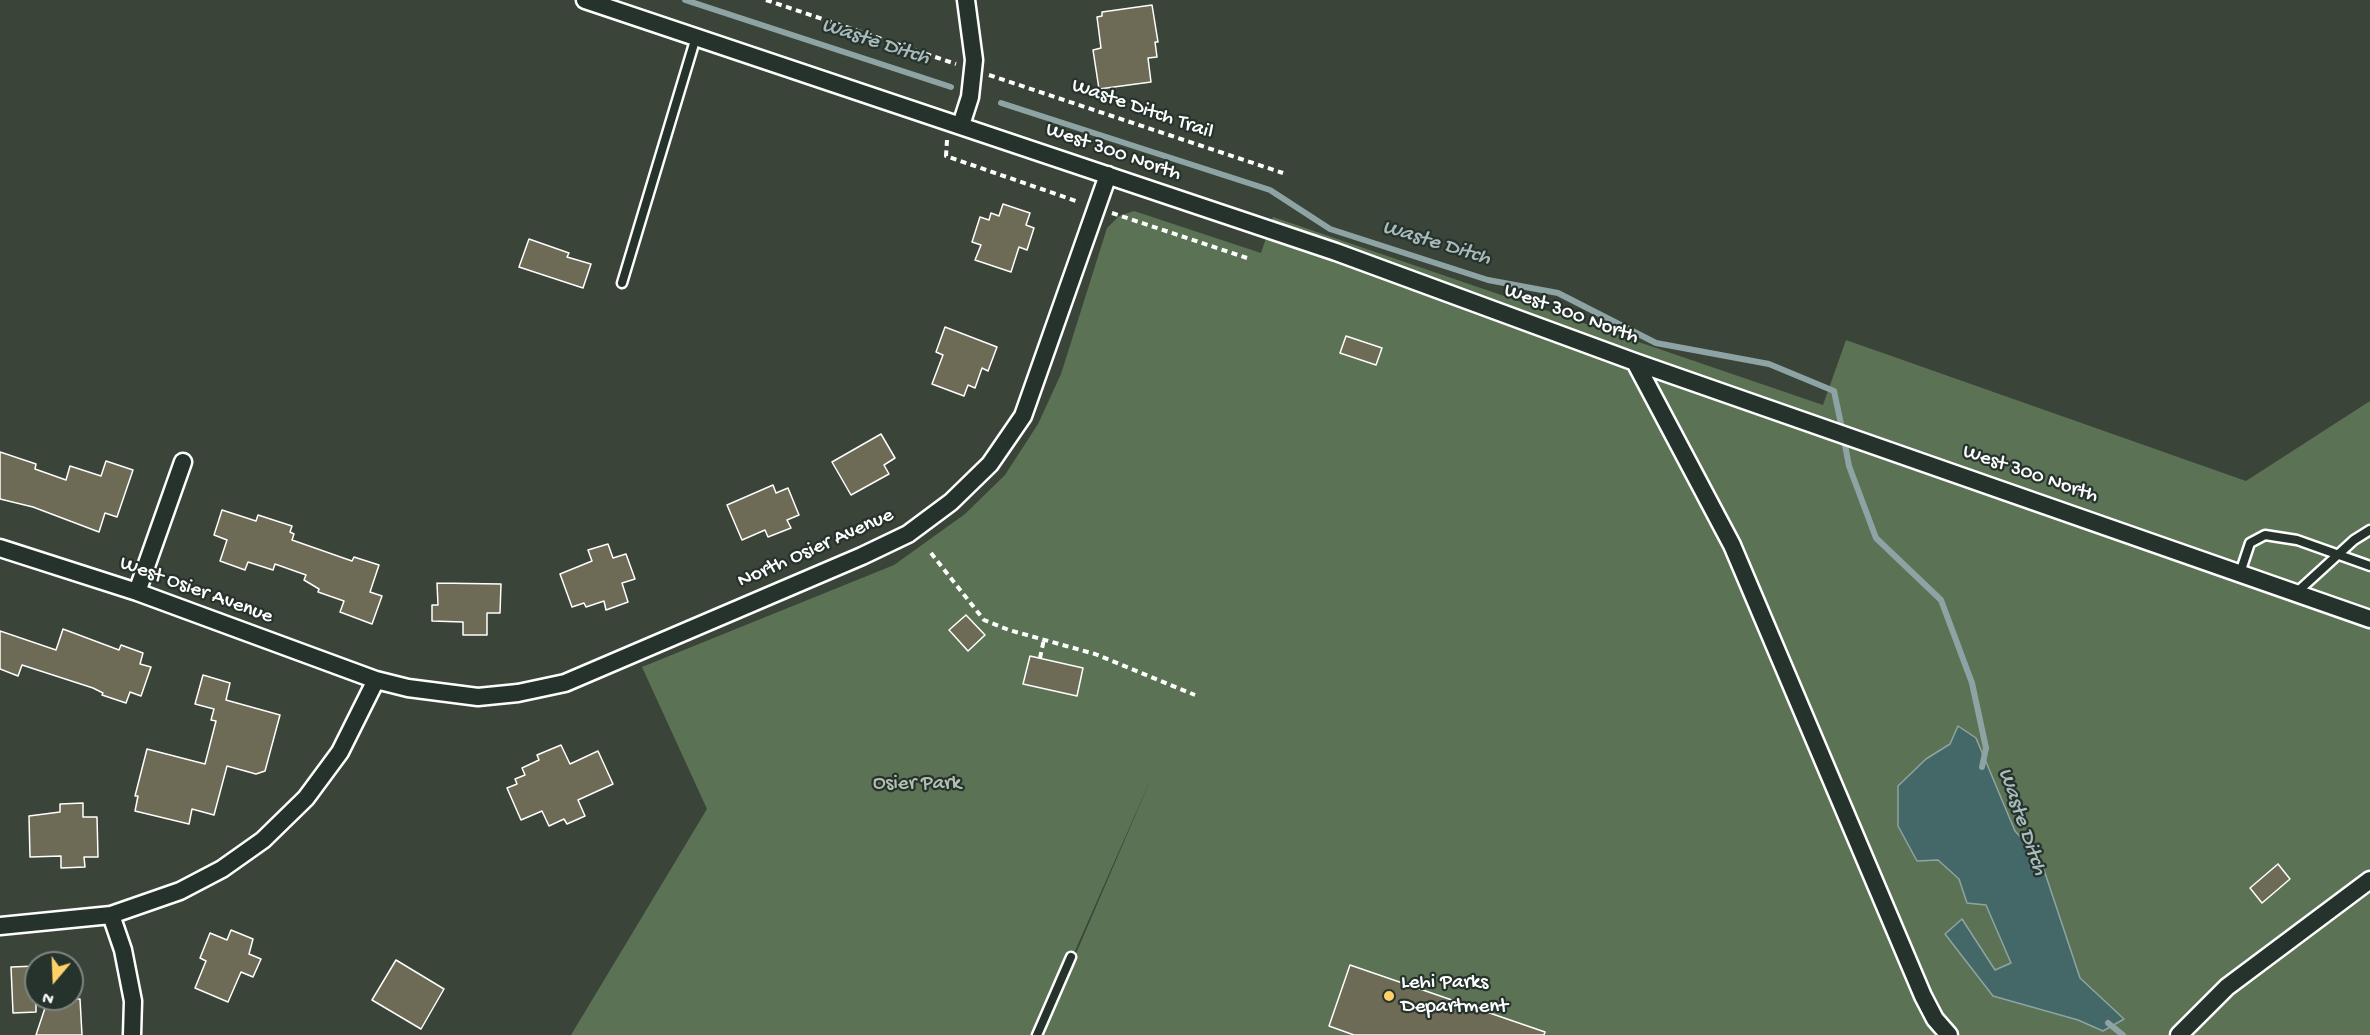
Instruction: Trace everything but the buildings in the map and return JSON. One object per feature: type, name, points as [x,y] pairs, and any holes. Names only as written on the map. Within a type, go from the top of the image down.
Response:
[{"type":"street","name":"West 300 North","points":[[585,0],[1336,252],[1635,362],[2370,619]]},
{"type":"street","points":[[961,125],[970,97],[974,60],[966,0]]},
{"type":"street","name":"North Osier Avenue","points":[[376,680],[440,694],[478,697],[518,693],[565,683],[908,534],[951,502],[990,464],[1023,416],[1107,175]]},
{"type":"street","points":[[1635,362],[1732,545],[1923,996],[1935,1019],[1949,1035]]},
{"type":"street","points":[[138,592],[183,462]]},
{"type":"street","name":"West Osier Avenue","points":[[0,548],[138,592],[376,680]]},
{"type":"street","points":[[0,926],[111,915],[180,891],[222,870],[263,840],[306,798],[340,752],[376,680]]},
{"type":"street","points":[[2179,1035],[2227,987],[2370,880]]},
{"type":"street","points":[[111,915],[123,950],[133,1001],[132,1035]]},
{"type":"lane","points":[[622,283],[696,37]]},
{"type":"lane","points":[[2296,593],[2370,530]]},
{"type":"lane","points":[[2240,573],[2250,543],[2265,535],[2298,540],[2370,566]]},
{"type":"lane","points":[[1037,1035],[1071,957]]},
{"type":"path","points":[[766,0],[954,63]]},
{"type":"path","name":"Waste Ditch Trail","points":[[992,76],[1283,173]]},
{"type":"path","points":[[946,156],[1071,200]]},
{"type":"path","points":[[1119,216],[1247,258]]},
{"type":"path","points":[[931,553],[984,620],[1009,630],[1095,654],[1195,695]]},
{"type":"path","points":[[1040,658],[1044,639]]},
{"type":"green space","name":"Osier Park","points":[[1134,211],[1261,253],[1273,217],[1823,405],[1846,340],[2246,481],[2370,401],[2370,1035],[1041,1035],[1153,774],[1038,1035],[571,1035],[707,809],[642,667],[894,565],[965,514],[1005,475],[1038,424],[1061,374],[1107,228],[1119,216]]},
{"type":"water","points":[[1958,726],[1976,738],[2015,831],[2040,858],[2080,978],[2124,1019],[2103,1031],[2078,1020],[1993,996],[1945,934],[1962,919],[1995,970],[2011,963],[1986,905],[1967,903],[1959,879],[1938,860],[1917,861],[1898,826],[1898,786],[1926,759],[1950,744]]},
{"type":"waterway","name":"Waste Ditch","points":[[685,0],[951,87]]},
{"type":"waterway","name":"Waste Ditch","points":[[1001,103],[1270,190],[1330,229],[1488,280],[1558,293],[1656,343],[1769,364],[1834,391],[1841,424]]},
{"type":"waterway","name":"Waste Ditch","points":[[1845,445],[1849,466],[1876,538],[1941,600],[1972,683],[1986,748],[1982,767]]},
{"type":"waterway","name":"Waste Ditch","points":[[2108,1023],[2123,1035]]},
{"type":"place","name":"Lehi Parks Department","points":[[1389,996]]}]
